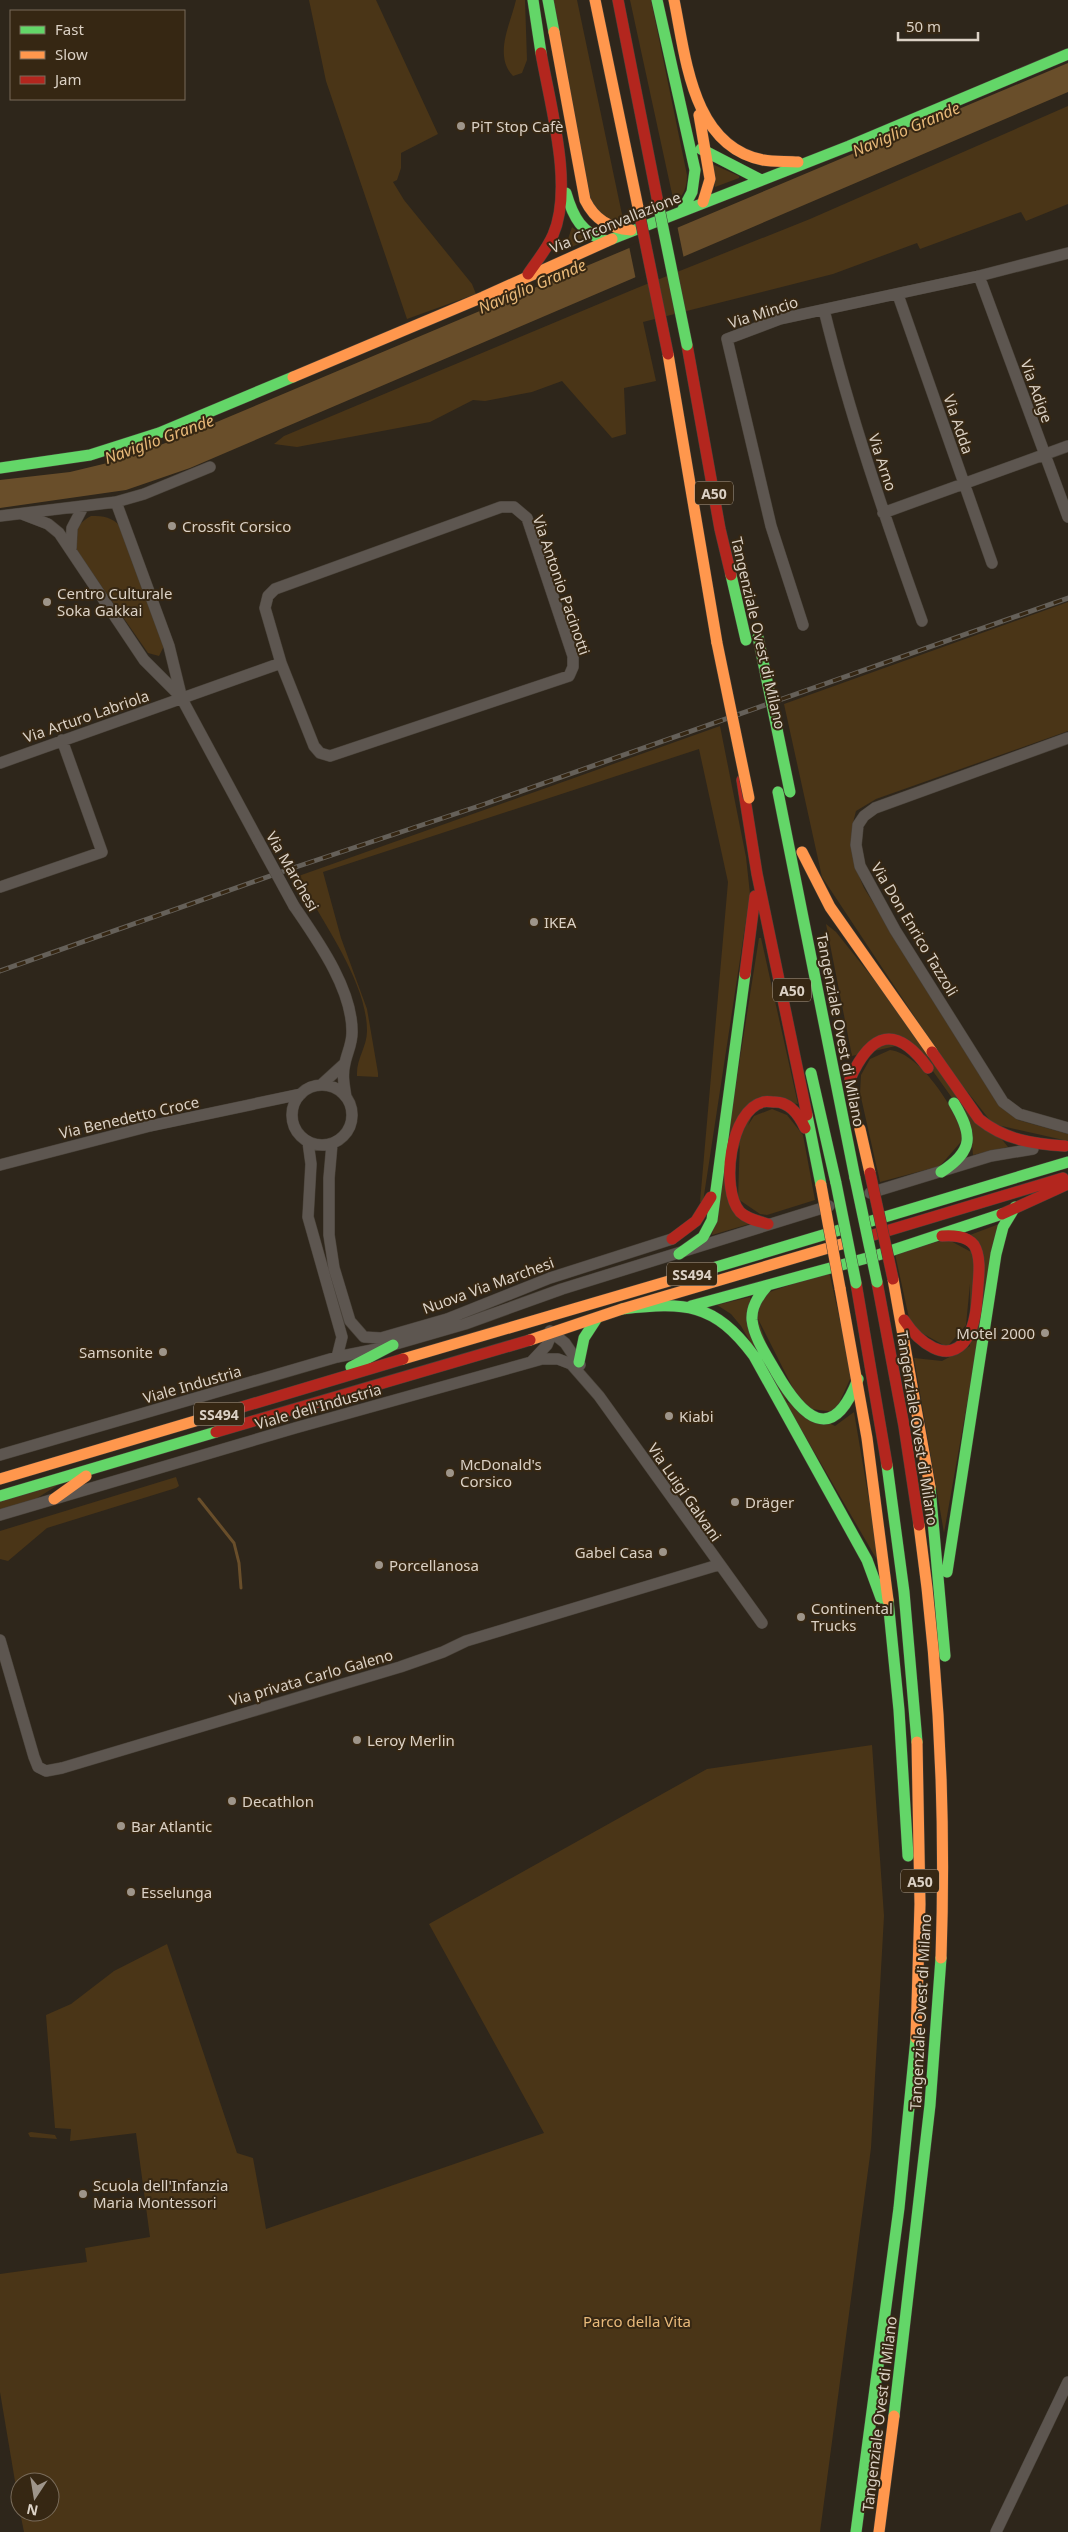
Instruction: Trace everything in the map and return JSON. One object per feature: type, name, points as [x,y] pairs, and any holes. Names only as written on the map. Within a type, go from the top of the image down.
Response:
[{"type":"main road","points":[[533,0],[563,183],[571,212],[575,221],[586,232],[598,239],[608,241]]},
{"type":"main road","points":[[548,0],[582,192],[592,214],[610,228],[635,230]]},
{"type":"main road","name":"Tangenziale Ovest di Milano","points":[[595,0],[668,354],[717,643],[747,799],[807,1053],[856,1283],[887,1454],[906,1608],[916,1747],[920,1903],[911,2100],[856,2532]]},
{"type":"main road","name":"Tangenziale Ovest di Milano","points":[[618,0],[688,345],[720,529],[741,576],[751,642],[790,792],[802,852]]},
{"type":"main road","points":[[657,0],[689,140],[695,179],[690,198],[682,211]]},
{"type":"main road","points":[[674,0],[710,179],[703,202]]},
{"type":"main road","name":"Via Circonvallazione","points":[[0,468],[90,455],[144,438],[483,297],[527,276],[559,253],[608,241],[810,161],[1063,56]]},
{"type":"main road","points":[[696,102],[713,130],[735,149],[766,161],[810,161]]},
{"type":"main road","points":[[689,140],[706,153],[761,180]]},
{"type":"main road","points":[[559,253],[571,212],[578,164]]},
{"type":"main road","points":[[527,276],[553,236],[562,206],[563,183]]},
{"type":"main road","name":"Tangenziale Ovest di Milano","points":[[754,678],[901,1406],[919,1528],[934,1676],[940,1766],[940,1951],[936,2031],[913,2256],[879,2532]]},
{"type":"main road","points":[[747,799],[757,874],[821,1184],[858,1377],[887,1579],[898,1691],[904,1823],[909,1864],[920,1903]]},
{"type":"main road","points":[[802,852],[812,899]]},
{"type":"main road","points":[[802,852],[828,904],[979,1119],[999,1134],[1012,1139],[1036,1144],[1067,1146]]},
{"type":"main road","points":[[679,1254],[703,1236],[709,1227],[753,928],[757,874]]},
{"type":"main road","points":[[846,1060],[851,1084],[860,1057],[871,1045],[893,1039],[911,1047],[950,1097],[968,1129],[968,1146],[963,1156],[941,1172]]},
{"type":"main road","points":[[768,1224],[742,1214],[730,1195],[734,1140],[743,1116],[754,1105],[766,1100],[785,1104],[799,1116],[811,1140]]},
{"type":"main road","points":[[857,1117],[902,1317],[907,1326],[926,1346],[939,1350],[952,1349],[966,1340],[980,1278],[980,1257],[974,1245],[965,1238],[940,1236]]},
{"type":"main road","name":"SS494","points":[[0,1479],[1068,1162]]},
{"type":"main road","points":[[672,1239],[685,1231],[698,1219],[709,1201],[718,1176]]},
{"type":"main road","name":"SS494","points":[[0,1496],[552,1333],[622,1309],[1068,1176]]},
{"type":"main road","points":[[689,1307],[940,1236],[987,1220],[1068,1184]]},
{"type":"main road","points":[[943,1614],[957,1501],[996,1254],[1003,1227],[1015,1207]]},
{"type":"main road","points":[[767,1286],[760,1293],[754,1308],[752,1322],[770,1360],[800,1408],[816,1417],[833,1416],[848,1402],[858,1377]]},
{"type":"main road","points":[[896,1292],[933,1505],[943,1614],[947,1697],[945,1736],[940,1766]]},
{"type":"main road","points":[[622,1309],[656,1306],[689,1307],[708,1312],[723,1319],[749,1348],[862,1552],[881,1599],[898,1691]]},
{"type":"main road","points":[[578,1362],[584,1338],[597,1318]]},
{"type":"main road","points":[[316,1386],[393,1345]]},
{"type":"main road","points":[[54,1498],[99,1467]]},
{"type":"street","name":"Via Mincio","points":[[803,625],[771,526],[727,339],[780,319],[1067,257]]},
{"type":"street","name":"Via Adige","points":[[978,276],[1068,517]]},
{"type":"street","name":"Via Adda","points":[[898,295],[992,563]]},
{"type":"street","name":"Via Arno","points":[[824,310],[844,392],[883,512],[922,621]]},
{"type":"street","points":[[883,512],[1068,446]]},
{"type":"street","points":[[0,516],[116,502],[144,494],[210,467]]},
{"type":"street","name":"Via Marchesi","points":[[116,502],[169,646],[182,698],[294,906],[327,958],[347,1003],[352,1020],[352,1036],[344,1064]]},
{"type":"street","points":[[71,548],[72,528],[83,506]]},
{"type":"street","name":"Via Antonio Pacinotti","points":[[501,507],[514,507],[526,518],[573,656],[573,668],[569,676],[330,756],[320,753],[314,746],[282,662],[265,608],[268,596],[275,589],[501,507]]},
{"type":"street","name":"Via Marchesi","points":[[22,514],[48,524],[71,548],[144,660],[182,698]]},
{"type":"street","points":[[182,698],[282,662]]},
{"type":"street","name":"Via Arturo Labriola","points":[[0,763],[182,698]]},
{"type":"street","name":"Via Don Enrico Tazzoli","points":[[1068,738],[875,808],[861,819],[856,840],[860,866],[895,930],[1005,1104],[1019,1114],[1068,1128]]},
{"type":"street","points":[[0,887],[102,852],[62,740]]},
{"type":"street","points":[[344,1064],[343,1074],[346,1097],[351,1110],[351,1123],[344,1136],[332,1144],[316,1145],[308,1142],[296,1131],[292,1114],[296,1100],[301,1094],[321,1085],[344,1064]]},
{"type":"street","points":[[321,1085],[330,1086],[346,1097]]},
{"type":"street","name":"Via Benedetto Croce","points":[[0,1165],[150,1126],[301,1094]]},
{"type":"street","points":[[265,1102],[278,1104],[292,1114]]},
{"type":"street","points":[[308,1142],[311,1164],[308,1216],[342,1337],[342,1345],[337,1357]]},
{"type":"street","name":"Nuova Via Marchesi","points":[[332,1144],[329,1167],[330,1235],[334,1268],[350,1321],[364,1338],[381,1338],[461,1314],[550,1278],[672,1239]]},
{"type":"street","name":"Viale Industria","points":[[0,1455],[337,1357],[371,1351],[465,1324],[562,1289],[941,1172],[1007,1153],[1067,1146]]},
{"type":"street","points":[[350,1321],[350,1332],[355,1341],[371,1351]]},
{"type":"street","points":[[526,1323],[552,1333],[544,1349],[530,1362]]},
{"type":"street","name":"Via Luigi Galvani","points":[[552,1333],[565,1343],[578,1362],[584,1377],[718,1565],[762,1623]]},
{"type":"street","name":"Via Luigi Galvani","points":[[530,1362],[552,1359],[564,1361],[584,1377]]},
{"type":"street","name":"Viale dell'Industria","points":[[0,1515],[530,1362]]},
{"type":"street","name":"Via privata Carlo Galeno","points":[[0,1640],[34,1757],[38,1767],[46,1771],[69,1766],[423,1660],[466,1641],[718,1565]]},
{"type":"street","points":[[996,2532],[1068,2382]]},
{"type":"green space","points":[[309,0],[376,0],[438,134],[401,153],[401,168],[397,180],[393,182],[404,200],[472,284],[476,294],[407,319],[326,81]]},
{"type":"green space","points":[[516,0],[525,0],[527,60],[522,73],[513,76],[507,68],[504,49]]},
{"type":"green space","points":[[552,0],[577,0],[624,224],[614,224],[592,206]]},
{"type":"green space","points":[[630,0],[651,0],[687,175],[684,191],[674,203]]},
{"type":"green space","points":[[1068,106],[1068,204],[1026,221],[1021,212],[920,249],[917,243],[833,274],[643,322],[656,381],[624,388],[626,434],[612,438],[562,381],[532,392],[485,401],[473,400],[430,422],[297,447],[274,444],[284,436],[637,288],[810,219]]},
{"type":"green space","points":[[712,164],[739,176],[739,178],[715,187]]},
{"type":"green space","points":[[572,227],[588,240],[567,249],[565,248]]},
{"type":"green space","points":[[91,516],[108,518],[121,527],[164,646],[159,656],[148,653],[77,551],[75,545],[76,530],[82,522]]},
{"type":"green space","points":[[1068,602],[1068,731],[876,799],[856,811],[851,842],[856,868],[864,888],[1002,1108],[1018,1120],[1068,1134],[1068,1141],[993,1124],[950,1070],[822,877],[784,704]]},
{"type":"green space","points":[[720,726],[746,857],[750,894],[703,1202],[700,1202],[728,882],[699,749],[323,872],[341,938],[367,1009],[378,1073],[378,1077],[357,1076],[358,1064],[367,1037],[361,996],[336,941],[307,892],[301,892],[293,878]]},
{"type":"green space","points":[[826,924],[836,932],[1008,1147],[973,1155],[970,1123],[925,1060],[909,1043],[852,1056]]},
{"type":"green space","points":[[759,938],[761,938],[798,1104],[759,1099],[726,1178],[749,1224],[712,1235]]},
{"type":"green space","points":[[890,1050],[914,1061],[925,1072],[954,1112],[966,1136],[940,1166],[880,1182],[860,1093],[861,1075],[870,1059]]},
{"type":"green space","points":[[772,1109],[787,1115],[803,1135],[815,1200],[767,1215],[760,1214],[738,1199],[740,1138],[754,1116]]},
{"type":"green space","points":[[999,1224],[944,1533],[914,1358],[942,1361],[970,1346],[970,1235]]},
{"type":"green space","points":[[947,1239],[973,1253],[966,1325],[947,1347],[911,1327],[895,1254]]},
{"type":"green space","points":[[829,1271],[852,1375],[835,1412],[803,1408],[755,1313],[764,1294]]},
{"type":"green space","points":[[750,1297],[787,1402],[835,1426],[854,1412],[880,1565],[741,1326],[731,1314],[717,1305]]},
{"type":"green space","points":[[176,1477],[179,1486],[176,1488],[47,1528],[8,1561],[0,1559],[0,1531]]},
{"type":"green space","points":[[66,1480],[34,1500],[0,1510],[0,1499]]},
{"type":"green space","name":"Parco della Vita","points":[[872,1745],[884,1916],[871,2148],[820,2532],[24,2532],[22,2522],[60,2522],[60,2472],[13,2472],[0,2392],[0,2274],[87,2262],[85,2248],[150,2237],[136,2133],[70,2141],[71,2129],[55,2128],[46,2015],[71,2004],[114,1971],[167,1944],[237,2153],[253,2158],[266,2229],[544,2133],[429,1924],[707,1769]]},
{"type":"green space","points":[[28,2133],[55,2135],[57,2139],[30,2137]]},
{"type":"shaded area","points":[[1068,63],[1068,92],[190,468],[126,490],[0,508],[0,480],[70,472],[124,459],[181,437]]},
{"type":"pier","points":[[677,225],[684,259],[636,280],[629,246]]},
{"type":"waterway","points":[[199,1499],[234,1543],[239,1563],[241,1588]]},
{"type":"railway","points":[[0,971],[290,869],[482,805],[1068,598]]},
{"type":"traffic: fast","points":[[533,0],[541,53]]},
{"type":"traffic: fast","points":[[548,0],[554,32]]},
{"type":"traffic: fast","points":[[657,0],[695,170],[692,192],[682,211]]},
{"type":"traffic: fast","points":[[612,239],[849,146],[1068,54]]},
{"type":"traffic: fast","points":[[701,149],[761,180]]},
{"type":"traffic: fast","points":[[566,193],[575,217],[585,229],[598,238],[607,241]]},
{"type":"traffic: fast","points":[[659,208],[687,345]]},
{"type":"traffic: fast","points":[[0,468],[90,455],[159,433],[293,377]]},
{"type":"traffic: fast","points":[[731,575],[746,640]]},
{"type":"traffic: fast","points":[[758,637],[790,792]]},
{"type":"traffic: fast","points":[[778,792],[855,1178]]},
{"type":"traffic: fast","points":[[679,1254],[703,1237],[712,1220],[745,974]]},
{"type":"traffic: fast","points":[[811,1073],[836,1183]]},
{"type":"traffic: fast","points":[[941,1172],[960,1157],[967,1142],[965,1124],[954,1103]]},
{"type":"traffic: fast","points":[[807,1115],[821,1185]]},
{"type":"traffic: fast","points":[[868,1222],[1068,1162]]},
{"type":"traffic: fast","points":[[855,1178],[877,1282]]},
{"type":"traffic: fast","points":[[836,1183],[856,1283]]},
{"type":"traffic: fast","points":[[947,1572],[996,1254],[1003,1227],[1015,1207]]},
{"type":"traffic: fast","points":[[691,1306],[878,1255],[1002,1214]]},
{"type":"traffic: fast","points":[[686,1276],[843,1229]]},
{"type":"traffic: fast","points":[[767,1286],[758,1297],[754,1306],[752,1315],[753,1327],[765,1353],[796,1402],[817,1418],[827,1419],[838,1413],[848,1400],[858,1379]]},
{"type":"traffic: fast","points":[[622,1309],[664,1306],[697,1310],[725,1325],[739,1338],[754,1356],[867,1560],[881,1598]]},
{"type":"traffic: fast","points":[[579,1362],[584,1338],[597,1318]]},
{"type":"traffic: fast","points":[[351,1367],[393,1345]]},
{"type":"traffic: fast","points":[[0,1496],[216,1432]]},
{"type":"traffic: fast","points":[[887,1465],[904,1592],[917,1742]]},
{"type":"traffic: fast","points":[[930,1487],[945,1656]]},
{"type":"traffic: fast","points":[[888,1600],[899,1710],[908,1856]]},
{"type":"traffic: fast","points":[[894,2416],[930,2105],[941,1958]]},
{"type":"traffic: fast","points":[[856,2532],[899,2208],[916,2038]]},
{"type":"traffic: slow","points":[[595,0],[640,217]]},
{"type":"traffic: slow","points":[[674,0],[689,72],[696,96],[707,119],[721,137],[739,151],[763,160],[798,162]]},
{"type":"traffic: slow","points":[[554,32],[585,200],[593,213],[604,222],[631,230]]},
{"type":"traffic: slow","points":[[699,115],[710,179],[703,202]]},
{"type":"traffic: slow","points":[[293,377],[483,297],[612,239]]},
{"type":"traffic: slow","points":[[668,354],[717,643]]},
{"type":"traffic: slow","points":[[717,643],[749,798]]},
{"type":"traffic: slow","points":[[802,852],[830,907],[932,1052]]},
{"type":"traffic: slow","points":[[860,1129],[870,1173]]},
{"type":"traffic: slow","points":[[821,1185],[840,1288]]},
{"type":"traffic: slow","points":[[530,1340],[622,1309],[845,1243]]},
{"type":"traffic: slow","points":[[403,1359],[686,1276]]},
{"type":"traffic: slow","points":[[893,1279],[930,1487]]},
{"type":"traffic: slow","points":[[840,1288],[867,1438],[888,1600]]},
{"type":"traffic: slow","points":[[0,1479],[222,1413]]},
{"type":"traffic: slow","points":[[54,1499],[86,1476]]},
{"type":"traffic: slow","points":[[919,1525],[932,1632],[942,1795],[941,1958]]},
{"type":"traffic: slow","points":[[916,2038],[920,1904],[917,1742]]},
{"type":"traffic: slow","points":[[879,2532],[894,2416]]},
{"type":"traffic: jam","points":[[618,0],[659,208]]},
{"type":"traffic: jam","points":[[528,274],[553,235],[559,216],[561,194],[558,146],[541,53]]},
{"type":"traffic: jam","points":[[640,217],[668,354]]},
{"type":"traffic: jam","points":[[687,345],[720,529],[731,575]]},
{"type":"traffic: jam","points":[[742,780],[757,874],[807,1115]]},
{"type":"traffic: jam","points":[[745,974],[755,896]]},
{"type":"traffic: jam","points":[[850,1079],[867,1051],[875,1043],[885,1039],[895,1040],[905,1045],[928,1068]]},
{"type":"traffic: jam","points":[[932,1052],[979,1119],[999,1132],[1020,1140],[1065,1146]]},
{"type":"traffic: jam","points":[[768,1224],[753,1220],[740,1212],[734,1201],[730,1169],[736,1134],[743,1119],[752,1108],[763,1102],[780,1103],[790,1107],[800,1118],[805,1128]]},
{"type":"traffic: jam","points":[[870,1173],[893,1279]]},
{"type":"traffic: jam","points":[[870,1236],[1063,1178]]},
{"type":"traffic: jam","points":[[1002,1214],[1068,1184]]},
{"type":"traffic: jam","points":[[672,1239],[696,1221],[711,1197]]},
{"type":"traffic: jam","points":[[904,1320],[925,1342],[933,1348],[942,1351],[951,1351],[959,1347],[970,1332],[976,1306],[979,1271],[978,1254],[971,1242],[955,1236],[942,1236]]},
{"type":"traffic: jam","points":[[877,1282],[904,1426],[919,1525]]},
{"type":"traffic: jam","points":[[856,1283],[887,1465]]},
{"type":"traffic: jam","points":[[216,1432],[530,1340]]},
{"type":"traffic: jam","points":[[222,1413],[403,1359]]},
{"type":"place","name":"PiT Stop Cafè","points":[[461,126]]},
{"type":"place","name":"Crossfit Corsico","points":[[172,526]]},
{"type":"place","name":"Centro Culturale Soka Gakkai","points":[[47,602]]},
{"type":"place","name":"IKEA","points":[[534,922]]},
{"type":"place","name":"Motel 2000","points":[[1045,1333]]},
{"type":"place","name":"Samsonite","points":[[163,1352]]},
{"type":"place","name":"Kiabi","points":[[669,1416]]},
{"type":"place","name":"McDonald's Corsico","points":[[450,1473]]},
{"type":"place","name":"Dräger","points":[[735,1502]]},
{"type":"place","name":"Gabel Casa","points":[[663,1552]]},
{"type":"place","name":"Porcellanosa","points":[[379,1565]]},
{"type":"place","name":"Continental Trucks","points":[[801,1617]]},
{"type":"place","name":"Leroy Merlin","points":[[357,1740]]},
{"type":"place","name":"Decathlon","points":[[232,1801]]},
{"type":"place","name":"Bar Atlantic","points":[[121,1826]]},
{"type":"place","name":"Esselunga","points":[[131,1892]]},
{"type":"place","name":"Scuola dell'Infanzia Maria Montessori","points":[[83,2194]]},
{"type":"water label","name":"Naviglio Grande","points":[[906,129]]},
{"type":"water label","name":"Naviglio Grande","points":[[532,286]]},
{"type":"water label","name":"Naviglio Grande","points":[[159,439]]}]
